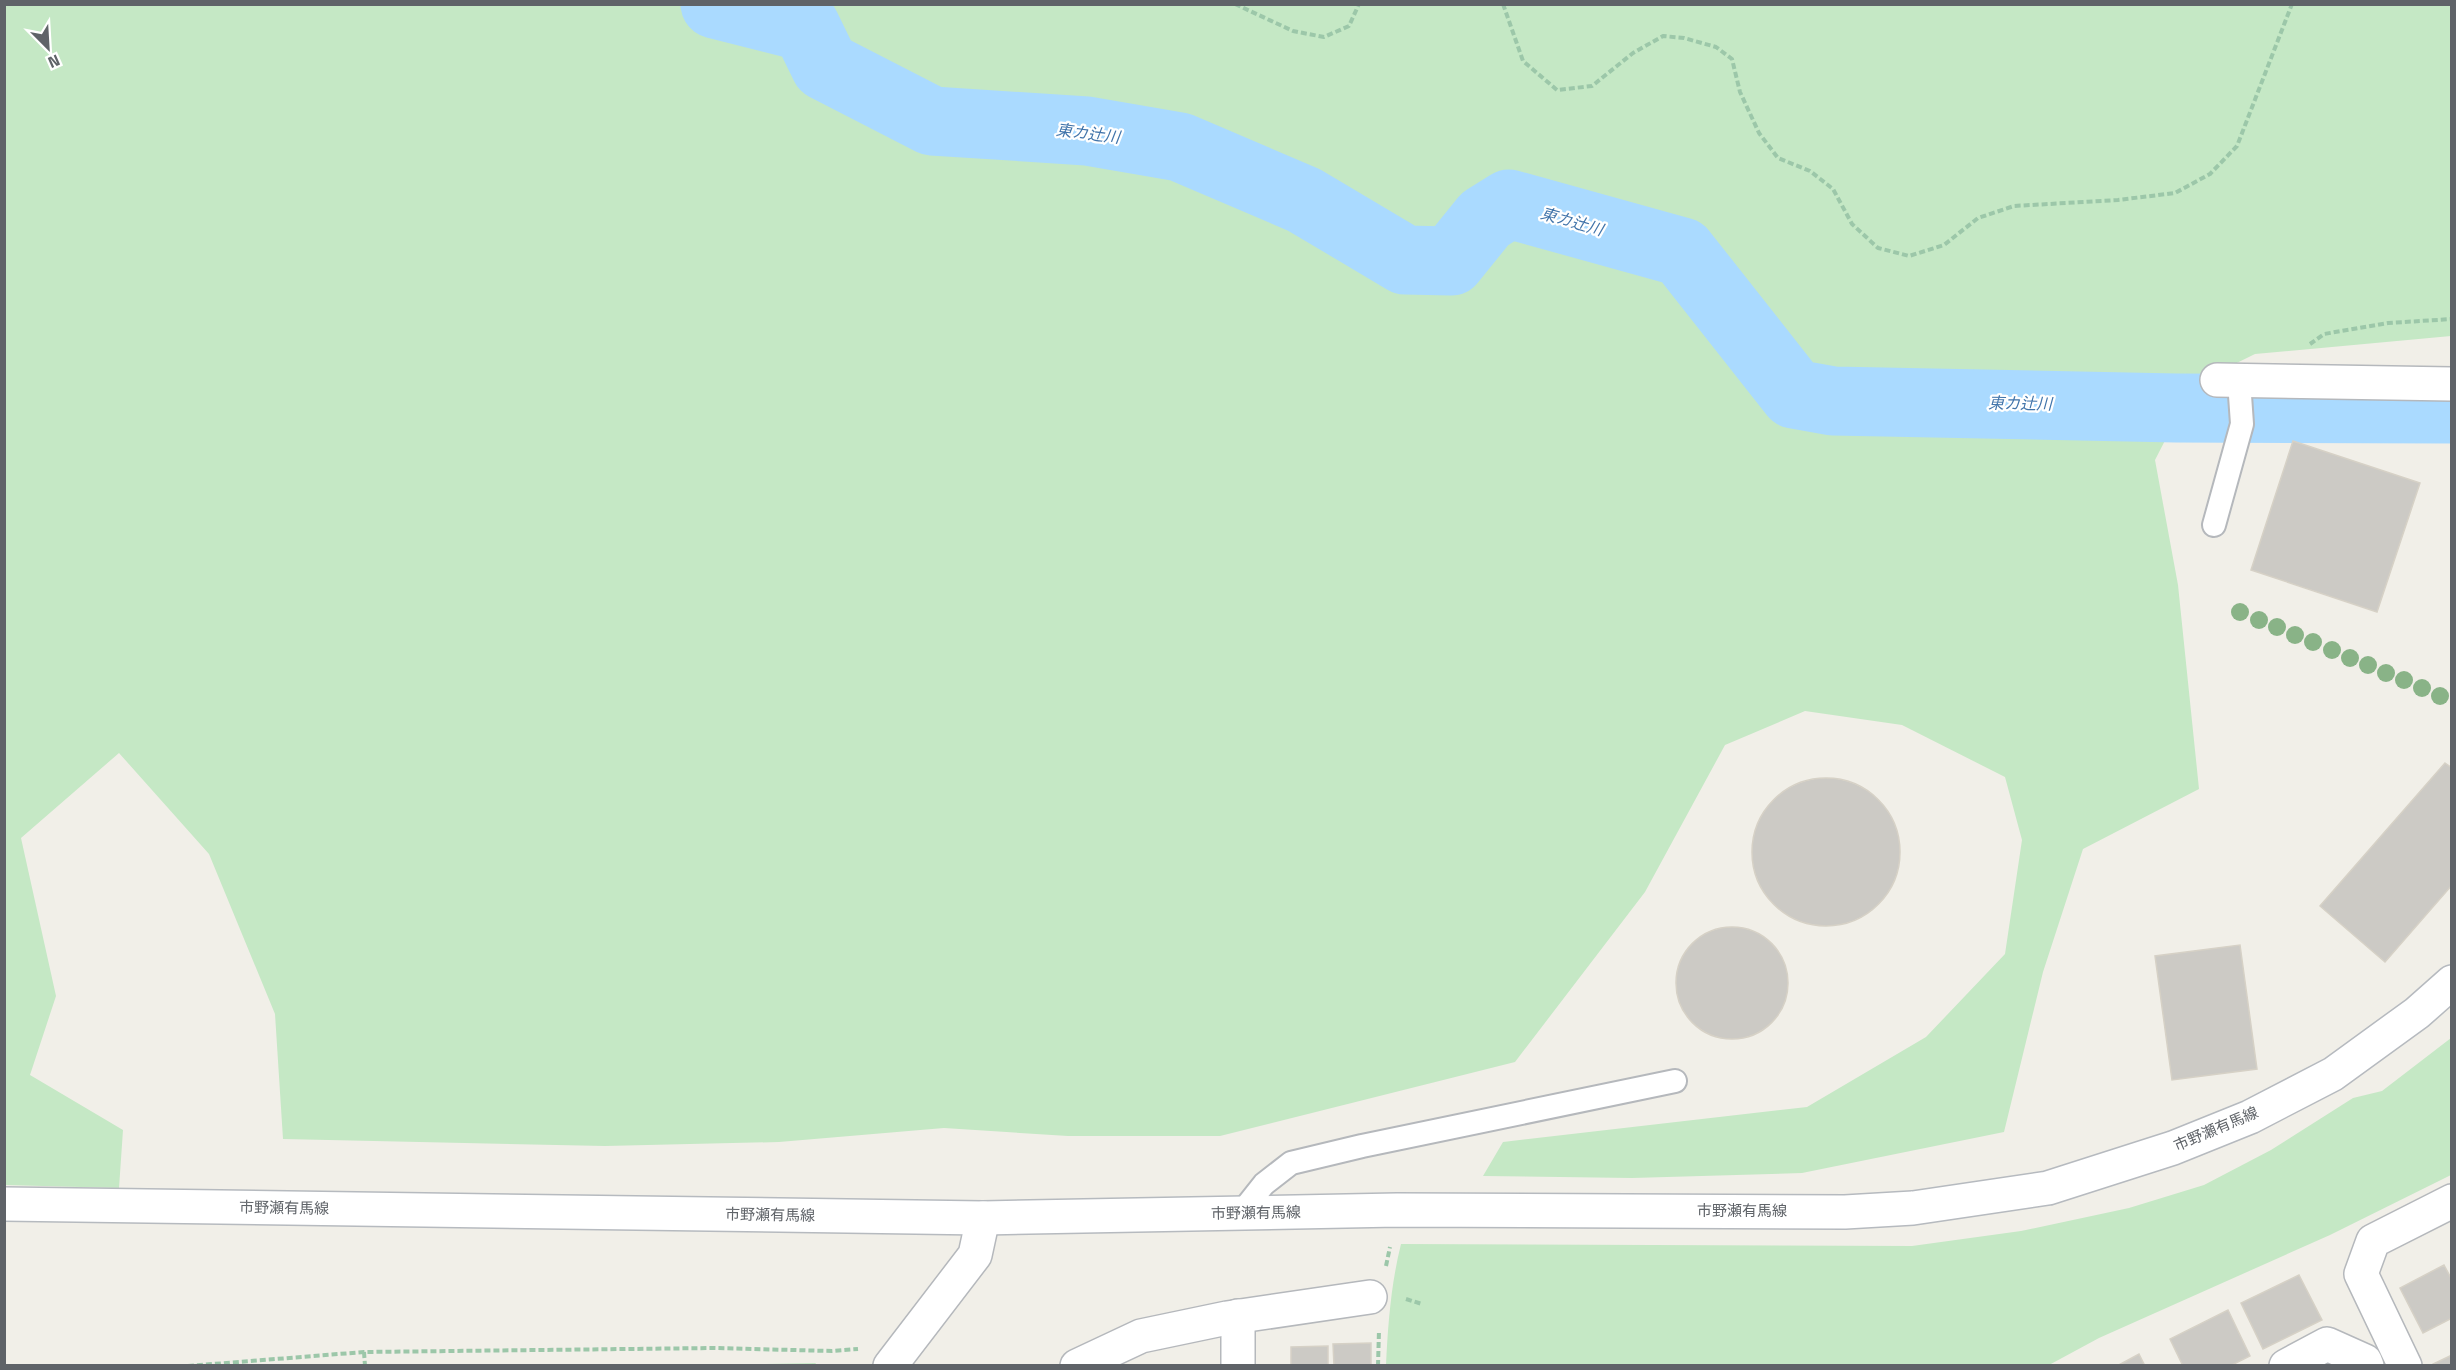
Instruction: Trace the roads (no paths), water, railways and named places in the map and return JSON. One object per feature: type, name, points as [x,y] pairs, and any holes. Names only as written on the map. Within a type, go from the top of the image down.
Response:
[{"type":"main road","points":[[2228,380],[2451,384]]},
{"type":"main road","name":"市野瀬有馬線","points":[[4,1204],[983,1218],[1397,1210],[1845,1212],[1913,1208],[2048,1188],[2173,1148],[2250,1116],[2333,1074],[2417,1013],[2451,982]]},
{"type":"main road","points":[[2405,1365],[2361,1274],[2373,1241],[2451,1201]]},
{"type":"main road","points":[[891,1365],[975,1255],[983,1218]]},
{"type":"main road","points":[[1077,1365],[1141,1336],[1238,1316],[1370,1297]]},
{"type":"main road","points":[[1238,1316],[1238,1365]]},
{"type":"main road","points":[[2286,1365],[2326,1344],[2365,1361],[2367,1365]]},
{"type":"lane","points":[[2214,525],[2242,424],[2228,380]]},
{"type":"lane","points":[[1241,1213],[1264,1184],[1291,1164],[1362,1146],[1675,1081]]},
{"type":"waterway","name":"東カ辻川","points":[[715,4],[806,27],[825,66],[932,121],[1087,131],[1180,147],[1304,200],[1405,260],[1451,261],[1485,219],[1509,204],[1682,252],[1794,394],[1833,401],[2176,408],[2452,409]]}]
